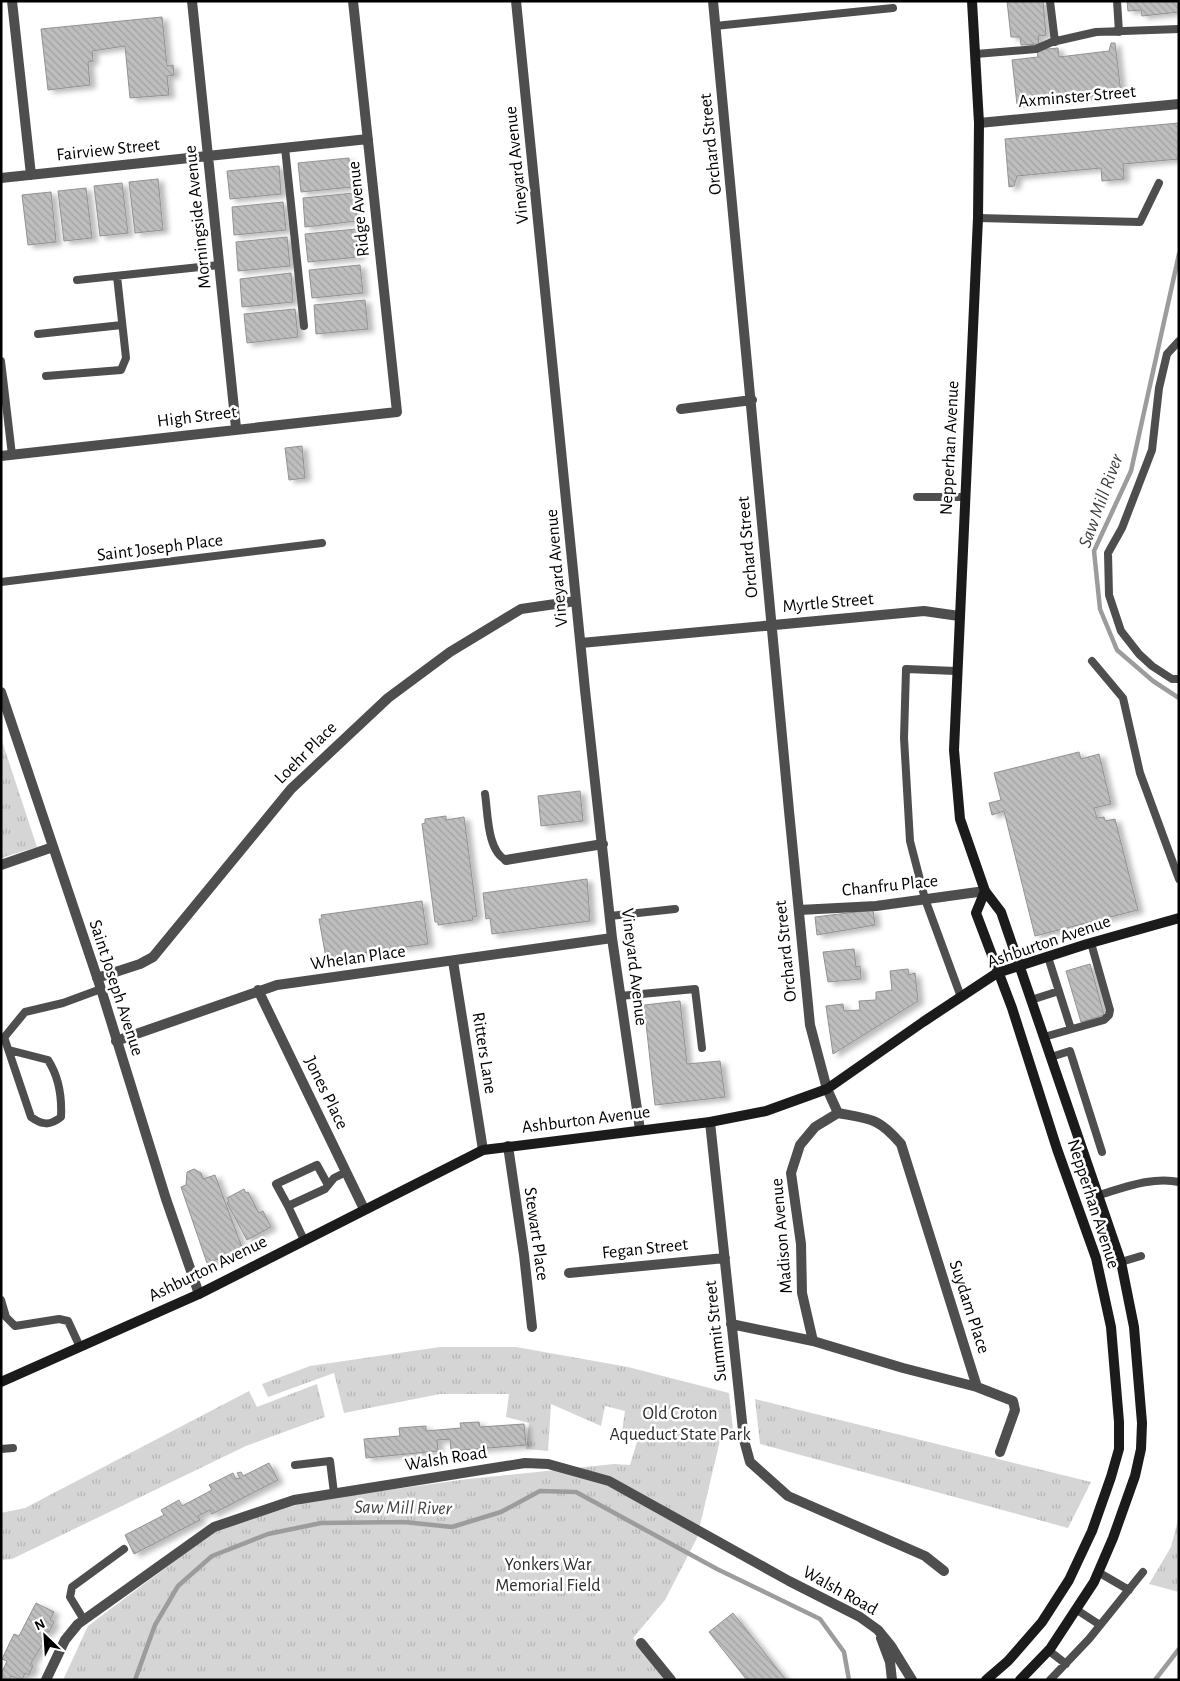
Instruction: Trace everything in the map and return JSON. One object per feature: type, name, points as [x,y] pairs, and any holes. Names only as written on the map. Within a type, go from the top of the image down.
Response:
[{"type":"main road","name":"Nepperhan Avenue","points":[[972,1],[979,123],[978,218],[956,671],[954,750],[960,819],[985,891],[1001,912],[1121,1262],[1134,1327],[1140,1380],[1142,1424],[1141,1449],[1135,1476],[1098,1572],[1077,1610],[1048,1650],[1023,1679]]},
{"type":"main road","name":"Nepperhan Avenue","points":[[985,891],[976,913],[997,973],[1012,1008],[1057,1149],[1096,1258],[1112,1336],[1119,1422],[1118,1449],[1100,1509],[1069,1580],[1042,1622],[1008,1661],[986,1680]]},
{"type":"main road","name":"Ashburton Avenue","points":[[1,1382],[200,1294],[483,1150],[710,1122],[766,1111],[827,1089],[997,973],[1090,943],[1179,918]]},
{"type":"street","points":[[12,1],[31,175]]},
{"type":"street","name":"Morningside Avenue","points":[[192,1],[236,428]]},
{"type":"street","name":"Ridge Avenue","points":[[354,1],[398,412]]},
{"type":"street","name":"Vineyard Avenue","points":[[516,1],[580,643],[612,938],[640,1130]]},
{"type":"street","name":"Orchard Street","points":[[713,1],[752,400],[770,624],[810,1025],[827,1089]]},
{"type":"street","name":"Axminster Street","points":[[979,123],[1179,104]]},
{"type":"street","name":"Fairview Street","points":[[1,178],[368,139]]},
{"type":"street","points":[[681,409],[752,400]]},
{"type":"street","name":"High Street","points":[[6,456],[236,428],[398,412]]},
{"type":"street","name":"Loehr Place","points":[[97,978],[140,964],[153,957],[291,789],[388,698],[420,672],[521,609],[576,601]]},
{"type":"street","name":"Myrtle Street","points":[[580,643],[924,611],[959,616]]},
{"type":"street","name":"Saint Joseph Avenue","points":[[1,692],[101,989],[166,1199],[200,1294]]},
{"type":"street","points":[[506,860],[603,844]]},
{"type":"street","points":[[1,865],[53,848]]},
{"type":"street","name":"Chanfru Place","points":[[799,910],[876,906],[985,891]]},
{"type":"street","name":"Whelan Place","points":[[116,1040],[277,985],[612,938]]},
{"type":"street","name":"Ritters Lane","points":[[453,961],[483,1150]]},
{"type":"street","name":"Jones Place","points":[[258,990],[364,1209]]},
{"type":"street","points":[[827,1089],[838,1113]]},
{"type":"street","name":"Madison Avenue","points":[[813,1341],[802,1293],[801,1244],[791,1173],[800,1145],[814,1127],[838,1113]]},
{"type":"street","name":"Suydam Place","points":[[838,1113],[868,1119],[886,1126],[901,1144],[977,1387]]},
{"type":"street","name":"Summit Street","points":[[710,1122],[744,1440],[750,1462],[788,1496],[925,1556],[944,1571]]},
{"type":"street","name":"Stewart Place","points":[[508,1146],[532,1328]]},
{"type":"street","name":"Fegan Street","points":[[568,1273],[725,1258]]},
{"type":"street","points":[[731,1324],[813,1341],[903,1368],[977,1387],[1013,1401],[1014,1410],[1000,1452]]},
{"type":"street","name":"Walsh Road","points":[[46,1680],[64,1640],[84,1620],[214,1528],[294,1500],[334,1492],[525,1463],[548,1464],[609,1481],[789,1581],[860,1617],[878,1630],[891,1646],[912,1680]]},
{"type":"street","name":"Walsh Road","points":[[878,1630],[890,1662],[892,1680]]},
{"type":"street","points":[[641,1643],[671,1680]]},
{"type":"lane","points":[[1050,1],[1055,42]]},
{"type":"lane","points":[[1117,1],[1119,32]]},
{"type":"lane","points":[[715,26],[893,8]]},
{"type":"lane","points":[[976,54],[1036,49],[1055,42],[1096,32],[1179,29]]},
{"type":"lane","points":[[285,148],[304,326]]},
{"type":"lane","points":[[978,218],[1140,222],[1160,182]]},
{"type":"lane","points":[[76,280],[220,265]]},
{"type":"lane","points":[[46,376],[121,370],[126,358],[117,276]]},
{"type":"lane","points":[[38,334],[122,325]]},
{"type":"lane","points":[[1179,341],[1167,354],[1159,388],[1152,450],[1122,528],[1108,553],[1109,595],[1121,631],[1139,654],[1152,666],[1172,679],[1179,679]]},
{"type":"lane","points":[[1,361],[6,456]]},
{"type":"lane","points":[[917,497],[964,497]]},
{"type":"lane","name":"Saint Joseph Place","points":[[1,582],[322,543]]},
{"type":"lane","points":[[1092,661],[1123,698],[1140,773],[1179,879]]},
{"type":"lane","points":[[956,671],[906,669],[904,738],[910,841],[925,900],[961,997]]},
{"type":"lane","points":[[485,794],[493,844],[500,857],[506,860]]},
{"type":"lane","points":[[610,916],[675,909]]},
{"type":"lane","points":[[1044,1038],[1104,1020],[1110,1015],[1090,943]]},
{"type":"lane","points":[[1048,956],[1071,1029]]},
{"type":"lane","points":[[8,1050],[48,1060],[53,1067],[62,1098],[61,1117],[53,1124],[40,1124],[31,1117],[3,1039],[25,1012],[63,1003],[101,989]]},
{"type":"lane","points":[[620,996],[695,989],[702,1048]]},
{"type":"lane","points":[[1032,1000],[1059,991]]},
{"type":"lane","points":[[1051,1057],[1070,1051],[1102,1152]]},
{"type":"lane","points":[[304,1240],[276,1184],[317,1164],[328,1185]]},
{"type":"lane","points":[[288,1206],[325,1189],[334,1178],[346,1172]]},
{"type":"lane","points":[[1099,1195],[1163,1180],[1179,1182]]},
{"type":"lane","points":[[1121,1262],[1142,1256]]},
{"type":"lane","points":[[1,1300],[6,1317],[16,1326],[59,1319],[68,1322],[80,1346]]},
{"type":"lane","points":[[1,1449],[13,1448]]},
{"type":"lane","points":[[296,1465],[330,1461],[334,1492]]},
{"type":"lane","points":[[84,1620],[70,1598],[72,1587],[124,1549]]},
{"type":"lane","points":[[1098,1572],[1128,1590]]},
{"type":"lane","points":[[1050,1680],[1100,1625],[1143,1572]]},
{"type":"lane","points":[[1077,1610],[1100,1625]]},
{"type":"lane","points":[[1048,1650],[1066,1664]]},
{"type":"green space","points":[[1,738],[37,847],[1,858]]},
{"type":"green space","name":"Yonkers War Memorial Field","points":[[440,1347],[516,1347],[628,1367],[729,1393],[734,1439],[721,1436],[697,1538],[665,1600],[633,1638],[664,1680],[63,1680],[88,1626],[216,1530],[309,1501],[468,1479],[614,1464],[630,1465],[639,1435],[622,1431],[625,1411],[605,1406],[601,1426],[551,1404],[548,1451],[526,1449],[529,1423],[506,1417],[509,1394],[440,1394],[344,1413],[334,1373],[268,1397],[262,1384],[310,1366]]},
{"type":"green space","points":[[317,1384],[325,1417],[246,1446],[12,1559],[1,1560],[1,1513],[25,1508],[249,1391],[257,1407]]},
{"type":"green space","name":"Old Croton Aqueduct State Park","points":[[755,1399],[1091,1482],[1068,1528],[760,1444]]},
{"type":"green space","points":[[1179,1516],[1179,1592],[1149,1584],[1171,1547]]},
{"type":"building","points":[[1007,1],[1043,1],[1046,35],[1038,36],[1039,44],[1021,45],[1020,37],[1011,37]]},
{"type":"building","points":[[1127,1],[1179,1],[1179,12],[1142,16],[1141,10],[1128,11]]},
{"type":"building","points":[[162,17],[167,66],[173,65],[174,75],[167,76],[169,95],[130,98],[125,46],[92,51],[93,61],[88,62],[90,85],[48,90],[41,29]]},
{"type":"building","points":[[1111,43],[1115,43],[1121,93],[1017,104],[1012,60],[1038,57],[1037,50],[1058,48],[1059,57],[1109,51]]},
{"type":"building","points":[[1179,123],[1179,159],[1123,164],[1124,179],[1102,181],[1101,168],[1017,176],[1014,186],[1009,187],[1005,139]]},
{"type":"building","points":[[349,158],[352,187],[301,192],[298,163]]},
{"type":"building","points":[[279,166],[281,194],[230,199],[227,171]]},
{"type":"building","points":[[158,179],[163,230],[135,233],[129,182]]},
{"type":"building","points":[[122,183],[128,233],[100,236],[94,186]]},
{"type":"building","points":[[86,188],[92,238],[64,241],[58,191]]},
{"type":"building","points":[[51,192],[56,242],[28,245],[22,195]]},
{"type":"building","points":[[354,193],[357,221],[305,227],[303,198]]},
{"type":"building","points":[[283,202],[286,230],[234,235],[232,207]]},
{"type":"building","points":[[356,229],[359,257],[308,262],[305,234]]},
{"type":"building","points":[[287,237],[290,266],[238,271],[236,242]]},
{"type":"building","points":[[360,265],[363,293],[312,298],[309,270]]},
{"type":"building","points":[[291,273],[293,302],[242,307],[240,279]]},
{"type":"building","points":[[365,300],[368,329],[316,334],[314,305]]},
{"type":"building","points":[[295,309],[298,337],[247,343],[244,314]]},
{"type":"building","points":[[302,446],[305,478],[289,480],[285,448]]},
{"type":"building","points":[[1079,752],[1081,759],[1099,754],[1111,804],[1094,808],[1097,818],[1104,817],[1105,821],[1115,819],[1138,910],[1035,936],[1004,811],[992,815],[989,803],[1001,800],[994,773]]},
{"type":"building","points":[[580,791],[583,821],[541,826],[538,796]]},
{"type":"building","points":[[446,816],[446,820],[464,817],[477,916],[472,917],[473,920],[438,925],[438,922],[435,922],[422,824],[425,823],[425,819]]},
{"type":"building","points":[[587,879],[590,921],[492,934],[490,918],[486,919],[483,893]]},
{"type":"building","points":[[422,901],[428,944],[326,958],[319,919],[322,919],[321,915]]},
{"type":"building","points":[[873,910],[875,925],[817,935],[815,917]]},
{"type":"building","points":[[854,949],[856,967],[860,966],[861,979],[828,982],[823,952]]},
{"type":"building","points":[[1090,964],[1104,1015],[1081,1022],[1066,971]]},
{"type":"building","points":[[908,969],[909,975],[915,973],[918,1001],[833,1054],[826,1006],[843,1004],[844,1011],[860,1010],[859,1001],[876,1000],[876,992],[892,990],[890,971]]},
{"type":"building","points":[[680,1001],[687,1064],[720,1061],[725,1097],[655,1105],[644,1005]]},
{"type":"building","points":[[194,1169],[201,1173],[203,1179],[215,1175],[243,1250],[207,1263],[181,1187],[186,1185],[187,1172]]},
{"type":"building","points":[[244,1189],[246,1193],[248,1192],[259,1213],[263,1211],[271,1227],[247,1240],[227,1203],[229,1201],[227,1198]]},
{"type":"building","points":[[479,1422],[480,1427],[524,1424],[526,1445],[451,1451],[450,1439],[437,1440],[438,1451],[366,1458],[364,1439],[400,1436],[399,1428],[426,1426],[426,1431],[461,1428],[460,1423]]},
{"type":"building","points":[[269,1463],[278,1480],[212,1514],[210,1510],[198,1516],[200,1520],[134,1554],[125,1535],[164,1515],[161,1510],[179,1500],[182,1506],[212,1490],[209,1485],[233,1473],[236,1479],[240,1478],[237,1473],[241,1472],[243,1476]]},
{"type":"building","points":[[36,1603],[54,1612],[50,1620],[54,1622],[49,1632],[45,1632],[41,1641],[43,1644],[31,1663],[33,1666],[29,1675],[25,1673],[22,1680],[11,1676],[9,1680],[1,1680],[1,1674],[7,1661],[2,1659],[14,1634],[19,1636]]},
{"type":"building","points":[[733,1613],[786,1680],[747,1680],[709,1632]]},
{"type":"waterway","name":"Saw Mill River","points":[[1179,254],[1131,471],[1094,551],[1100,609],[1117,650],[1153,681],[1179,698]]},
{"type":"waterway","name":"Saw Mill River","points":[[135,1680],[155,1625],[178,1586],[212,1556],[268,1534],[321,1523],[404,1522],[452,1527],[501,1512],[540,1491],[576,1492],[717,1569],[820,1619],[844,1652],[849,1680]]},
{"type":"waterway","name":"Saw Mill River","points":[[1155,1680],[1179,1649]]}]
